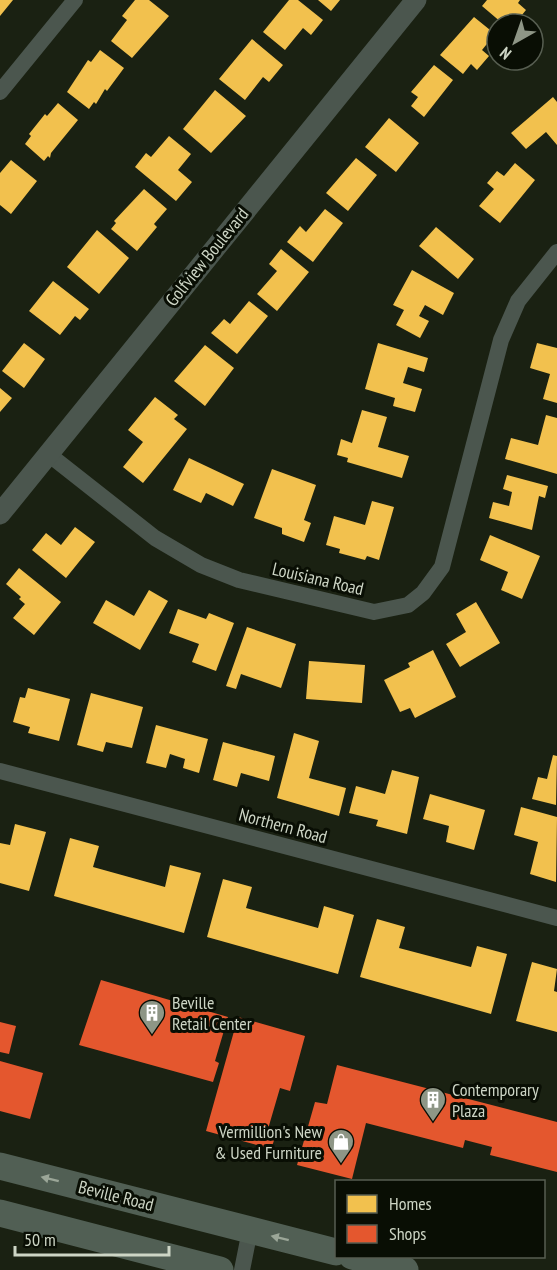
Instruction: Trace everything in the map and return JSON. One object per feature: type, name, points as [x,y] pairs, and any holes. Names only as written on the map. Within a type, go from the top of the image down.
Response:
[{"type":"main road","name":"Beville Road","points":[[0,1166],[335,1252]]},
{"type":"main road","points":[[0,1213],[220,1270]]},
{"type":"main road","points":[[356,1258],[405,1270]]},
{"type":"street","points":[[0,92],[75,0]]},
{"type":"street","name":"Golfview Boulevard","points":[[0,514],[47,453],[416,0]]},
{"type":"street","name":"Louisiana Road","points":[[47,453],[155,537],[201,565],[239,580],[374,612],[408,604],[423,593],[442,567],[501,340],[518,301],[557,252]]},
{"type":"street","name":"Northern Road","points":[[0,771],[557,918]]},
{"type":"street","points":[[242,1270],[250,1230]]},
{"type":"building: Homes","points":[[0,0],[13,0],[0,16]]},
{"type":"building: Homes","points":[[135,0],[149,0],[169,16],[132,58],[111,41],[127,20],[122,16]]},
{"type":"building: Homes","points":[[289,0],[298,0],[323,20],[311,35],[303,28],[285,50],[263,32]]},
{"type":"building: Homes","points":[[318,0],[340,0],[331,11]]},
{"type":"building: Homes","points":[[487,0],[520,0],[518,3],[526,10],[524,12],[489,12],[482,6]]},
{"type":"building: Homes","points":[[474,17],[485,26],[485,46],[482,50],[485,53],[485,61],[477,70],[471,64],[463,74],[440,55]]},
{"type":"building: Homes","points":[[252,39],[283,65],[269,82],[263,77],[245,100],[219,79]]},
{"type":"building: Homes","points":[[100,50],[124,68],[107,91],[105,89],[96,104],[94,102],[89,109],[67,92],[88,60],[91,62]]},
{"type":"building: Homes","points":[[434,65],[453,80],[424,117],[411,106],[418,97],[411,92]]},
{"type":"building: Homes","points":[[215,90],[246,116],[211,153],[183,129]]},
{"type":"building: Homes","points":[[553,97],[557,102],[557,145],[546,132],[526,149],[511,133]]},
{"type":"building: Homes","points":[[58,103],[78,120],[51,153],[50,158],[48,156],[44,161],[25,144],[31,136],[29,134],[45,114],[47,116]]},
{"type":"building: Homes","points":[[389,118],[419,143],[396,172],[365,147]]},
{"type":"building: Homes","points":[[169,136],[191,154],[178,170],[192,182],[176,201],[135,167],[146,153],[151,157]]},
{"type":"building: Homes","points":[[356,158],[377,175],[348,211],[326,193]]},
{"type":"building: Homes","points":[[11,160],[37,181],[11,214],[0,205],[0,173]]},
{"type":"building: Homes","points":[[515,163],[535,180],[500,223],[479,206],[494,189],[487,183],[497,171],[504,176]]},
{"type":"building: Homes","points":[[144,189],[167,209],[154,224],[157,227],[137,251],[111,229],[116,223],[114,221]]},
{"type":"building: Homes","points":[[325,209],[343,223],[313,262],[287,242],[300,226],[306,232]]},
{"type":"building: Homes","points":[[436,227],[474,259],[458,279],[419,246]]},
{"type":"building: Homes","points":[[97,230],[129,258],[99,294],[67,267]]},
{"type":"building: Homes","points":[[281,249],[309,272],[277,311],[257,294],[277,271],[269,264]]},
{"type":"building: Homes","points":[[412,270],[454,293],[443,315],[425,305],[419,316],[429,321],[420,338],[396,325],[404,310],[393,305]]},
{"type":"building: Homes","points":[[53,281],[89,309],[80,320],[75,316],[60,335],[29,311]]},
{"type":"building: Homes","points":[[249,301],[268,316],[237,354],[211,333],[224,319],[230,324]]},
{"type":"building: Homes","points":[[24,343],[45,359],[24,388],[2,371]]},
{"type":"building: Homes","points":[[378,343],[428,358],[424,372],[408,367],[403,383],[422,389],[415,412],[393,406],[395,398],[365,389]]},
{"type":"building: Homes","points":[[537,343],[557,348],[557,403],[543,399],[550,374],[530,368]]},
{"type":"building: Homes","points":[[205,345],[234,368],[205,406],[174,381]]},
{"type":"building: Homes","points":[[0,388],[12,398],[0,412]]},
{"type":"building: Homes","points":[[155,397],[178,415],[174,419],[187,429],[143,483],[123,467],[143,442],[128,430]]},
{"type":"building: Homes","points":[[362,410],[387,417],[378,447],[409,456],[402,478],[347,462],[348,458],[337,455],[341,439],[352,443]]},
{"type":"building: Homes","points":[[546,415],[557,418],[557,474],[505,459],[511,438],[538,445]]},
{"type":"building: Homes","points":[[189,458],[244,484],[233,506],[206,493],[201,503],[173,490]]},
{"type":"building: Homes","points":[[272,469],[316,485],[304,520],[311,523],[304,542],[282,534],[282,528],[254,518]]},
{"type":"building: Homes","points":[[507,475],[548,486],[545,498],[539,496],[532,530],[489,518],[493,502],[509,506],[512,492],[503,489]]},
{"type":"building: Homes","points":[[372,501],[394,507],[379,560],[367,556],[365,560],[339,553],[340,549],[326,545],[334,516],[365,525]]},
{"type":"building: Homes","points":[[75,527],[95,542],[66,578],[32,550],[46,533],[61,545]]},
{"type":"building: Homes","points":[[490,535],[540,556],[522,599],[501,590],[508,572],[480,560]]},
{"type":"building: Homes","points":[[19,568],[61,602],[34,635],[13,618],[25,604],[19,599],[21,597],[6,584]]},
{"type":"building: Homes","points":[[149,590],[168,601],[140,650],[93,623],[106,600],[134,616]]},
{"type":"building: Homes","points":[[476,602],[500,643],[460,667],[446,644],[466,632],[456,614]]},
{"type":"building: Homes","points":[[178,609],[206,619],[209,613],[234,623],[216,671],[192,662],[199,644],[169,633]]},
{"type":"building: Homes","points":[[247,627],[296,644],[281,688],[241,674],[236,689],[226,686]]},
{"type":"building: Homes","points":[[433,650],[456,697],[415,718],[410,708],[400,712],[384,680],[410,667],[408,663]]},
{"type":"building: Homes","points":[[309,661],[365,665],[362,703],[306,699]]},
{"type":"building: Homes","points":[[28,688],[70,699],[59,741],[28,733],[30,727],[13,722],[20,697],[25,698]]},
{"type":"building: Homes","points":[[91,693],[143,707],[132,748],[106,742],[103,752],[77,745]]},
{"type":"building: Homes","points":[[156,725],[208,739],[199,773],[183,768],[185,759],[170,754],[166,768],[146,763]]},
{"type":"building: Homes","points":[[294,733],[319,741],[309,778],[346,788],[339,816],[277,798]]},
{"type":"building: Homes","points":[[223,742],[275,756],[269,781],[241,773],[237,787],[213,780]]},
{"type":"building: Homes","points":[[553,755],[557,756],[556,805],[532,799],[538,777],[547,779]]},
{"type":"building: Homes","points":[[392,770],[419,777],[407,834],[376,826],[378,820],[349,813],[356,786],[385,794]]},
{"type":"building: Homes","points":[[430,794],[485,810],[474,850],[446,842],[449,826],[423,819]]},
{"type":"building: Homes","points":[[521,807],[557,817],[556,882],[530,874],[538,842],[514,835]]},
{"type":"building: Homes","points":[[15,824],[46,832],[29,891],[0,883],[0,843],[10,845]]},
{"type":"building: Homes","points":[[70,838],[99,846],[93,867],[165,887],[170,865],[201,873],[184,933],[54,896]]},
{"type":"building: Homes","points":[[223,879],[252,887],[246,908],[318,928],[324,906],[354,915],[338,974],[207,937]]},
{"type":"building: Homes","points":[[377,919],[405,927],[399,948],[471,967],[477,946],[507,954],[491,1014],[360,977]]},
{"type":"building: Homes","points":[[532,962],[557,969],[554,991],[557,992],[557,1032],[516,1021]]},
{"type":"building: Shops","name":"Beville Retail Center","points":[[101,980],[228,1017],[215,1061],[219,1063],[213,1082],[79,1045]]},
{"type":"building: Shops","points":[[238,1017],[305,1036],[290,1091],[280,1088],[268,1129],[277,1132],[271,1149],[206,1131]]},
{"type":"building: Shops","points":[[0,1022],[16,1026],[9,1054],[0,1052]]},
{"type":"building: Shops","points":[[0,1061],[43,1073],[30,1119],[0,1111]]},
{"type":"building: Shops","name":"Contemporary Plaza","points":[[337,1065],[557,1122],[557,1172],[490,1155],[492,1147],[465,1140],[463,1148],[366,1123],[352,1179],[297,1165],[315,1102],[327,1104]]},
{"type":"place","name":"Beville Retail Center","points":[[152,1036]]},
{"type":"place","name":"Contemporary Plaza","points":[[433,1123]]},
{"type":"place","name":"Vermillion's New & Used Furniture","points":[[341,1165]]}]
